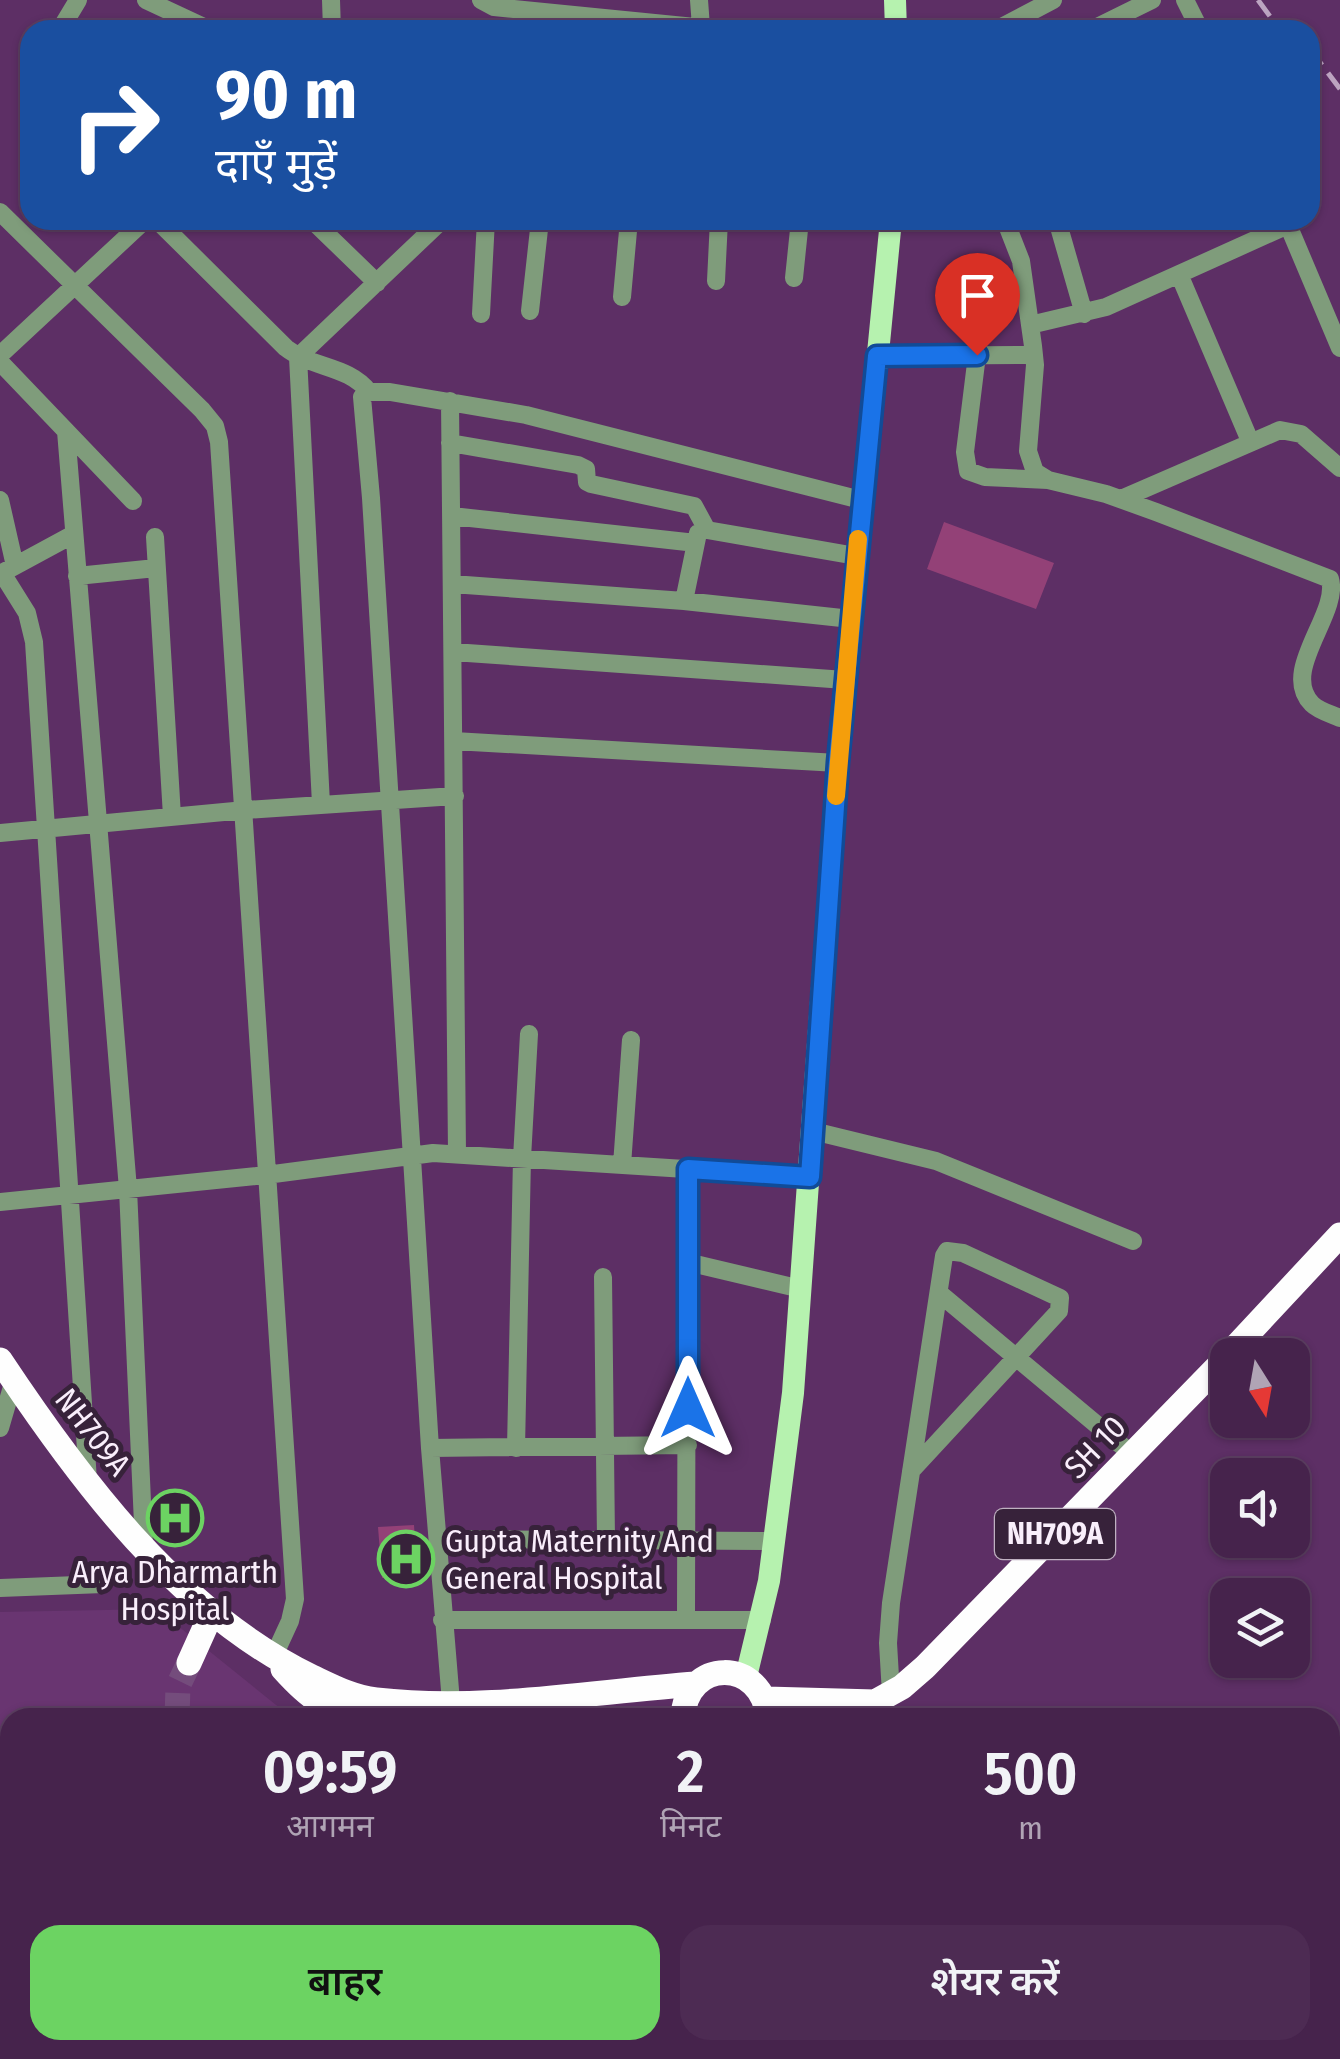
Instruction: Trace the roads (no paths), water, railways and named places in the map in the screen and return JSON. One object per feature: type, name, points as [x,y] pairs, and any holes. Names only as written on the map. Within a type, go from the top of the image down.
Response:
[{"type":"highway","name":"SH 10","points":[[1244,1338],[1340,1235]]},
{"type":"highway","name":"NH709A","points":[[7,1370],[60,1448],[144,1546],[212,1612],[274,1658],[346,1694],[376,1700],[504,1702],[696,1684],[708,1675],[726,1672],[746,1677]]},
{"type":"highway","name":"SH 10","points":[[883,1698],[925,1667],[1210,1374]]},
{"type":"highway","points":[[189,1662],[212,1612]]},
{"type":"highway","name":"NH709A","points":[[274,1658],[306,1696],[331,1708]]},
{"type":"highway","points":[[746,1677],[757,1685],[767,1708],[883,1698]]},
{"type":"highway","points":[[684,1708],[696,1684]]},
{"type":"main road","points":[[746,1677],[762,1620],[775,1540],[801,1289],[838,762],[889,230]]},
{"type":"main road","name":"SH 10","points":[[859,1708],[883,1698]]},
{"type":"street","points":[[146,0],[189,20]]},
{"type":"street","points":[[481,0],[494,7],[629,20]]},
{"type":"street","points":[[1022,20],[1052,0]]},
{"type":"street","points":[[1111,20],[1152,0]]},
{"type":"street","points":[[0,212],[215,426],[219,442],[294,1599],[290,1621],[274,1658]]},
{"type":"street","points":[[133,501],[0,359],[135,230]]},
{"type":"street","points":[[167,230],[298,357],[353,375],[369,392],[450,400],[526,414],[861,500]]},
{"type":"street","points":[[322,230],[377,283]]},
{"type":"street","points":[[321,804],[298,357],[432,230]]},
{"type":"street","points":[[481,314],[485,230]]},
{"type":"street","points":[[530,311],[539,230]]},
{"type":"street","points":[[622,296],[628,230]]},
{"type":"street","points":[[716,281],[719,230]]},
{"type":"street","points":[[794,278],[799,230]]},
{"type":"street","points":[[1009,230],[1021,260],[1034,355],[1028,451],[1035,472],[1048,480]]},
{"type":"street","points":[[1064,230],[1084,314]]},
{"type":"street","points":[[1030,324],[1106,307],[1271,230]]},
{"type":"street","points":[[1290,230],[1340,348]]},
{"type":"street","points":[[1180,274],[1250,441]]},
{"type":"street","points":[[977,355],[965,452],[968,470],[985,477],[1048,480],[1121,499],[1337,584],[1334,607],[1303,683],[1316,708],[1340,718]]},
{"type":"street","points":[[877,356],[1034,355]]},
{"type":"street","points":[[369,392],[362,397],[361,406],[371,498],[430,1448],[451,1702]]},
{"type":"street","points":[[450,400],[456,1154]]},
{"type":"street","points":[[1121,499],[1280,430],[1291,430],[1320,448],[1340,468]]},
{"type":"street","points":[[66,431],[128,1189],[144,1546]]},
{"type":"street","points":[[450,442],[578,465],[586,470],[590,484],[694,506],[707,530],[856,556]]},
{"type":"street","points":[[0,500],[6,571],[32,630],[88,1481]]},
{"type":"street","points":[[452,516],[696,543]]},
{"type":"street","points":[[684,601],[701,523]]},
{"type":"street","points":[[6,571],[74,534]]},
{"type":"street","points":[[154,537],[172,816]]},
{"type":"street","points":[[77,576],[156,568]]},
{"type":"street","points":[[452,584],[684,601],[851,619]]},
{"type":"street","points":[[453,652],[846,680]]},
{"type":"street","points":[[454,741],[838,762]]},
{"type":"street","points":[[0,832],[390,798],[455,796]]},
{"type":"street","points":[[516,1448],[522,1158],[529,1034]]},
{"type":"street","points":[[622,1164],[630,1040]]},
{"type":"street","points":[[813,1131],[936,1161],[1133,1241]]},
{"type":"street","points":[[0,1202],[266,1175],[412,1154],[810,1177]]},
{"type":"street","points":[[686,1620],[688,1169]]},
{"type":"street","points":[[883,1698],[891,1603],[911,1471],[940,1292],[944,1256],[953,1251],[1060,1298],[1059,1311],[911,1471]]},
{"type":"street","points":[[687,1262],[801,1289]]},
{"type":"street","points":[[603,1277],[606,1540]]},
{"type":"street","points":[[940,1292],[1133,1455]]},
{"type":"street","points":[[0,1428],[7,1370]]},
{"type":"street","points":[[430,1448],[688,1445]]},
{"type":"street","points":[[438,1539],[775,1540]]},
{"type":"street","points":[[0,1588],[103,1584]]},
{"type":"street","points":[[442,1620],[762,1620]]},
{"type":"tunnel","points":[[177,1708],[178,1686],[189,1663]]},
{"type":"railway","points":[[1258,0],[1273,20]]},
{"type":"railway","points":[[1320,62],[1340,89]]},
{"type":"place","name":"Arya Dharmarth Hospital","points":[[175,1518]]},
{"type":"place","name":"Gupta Maternity And General Hospital","points":[[406,1559]]}]
